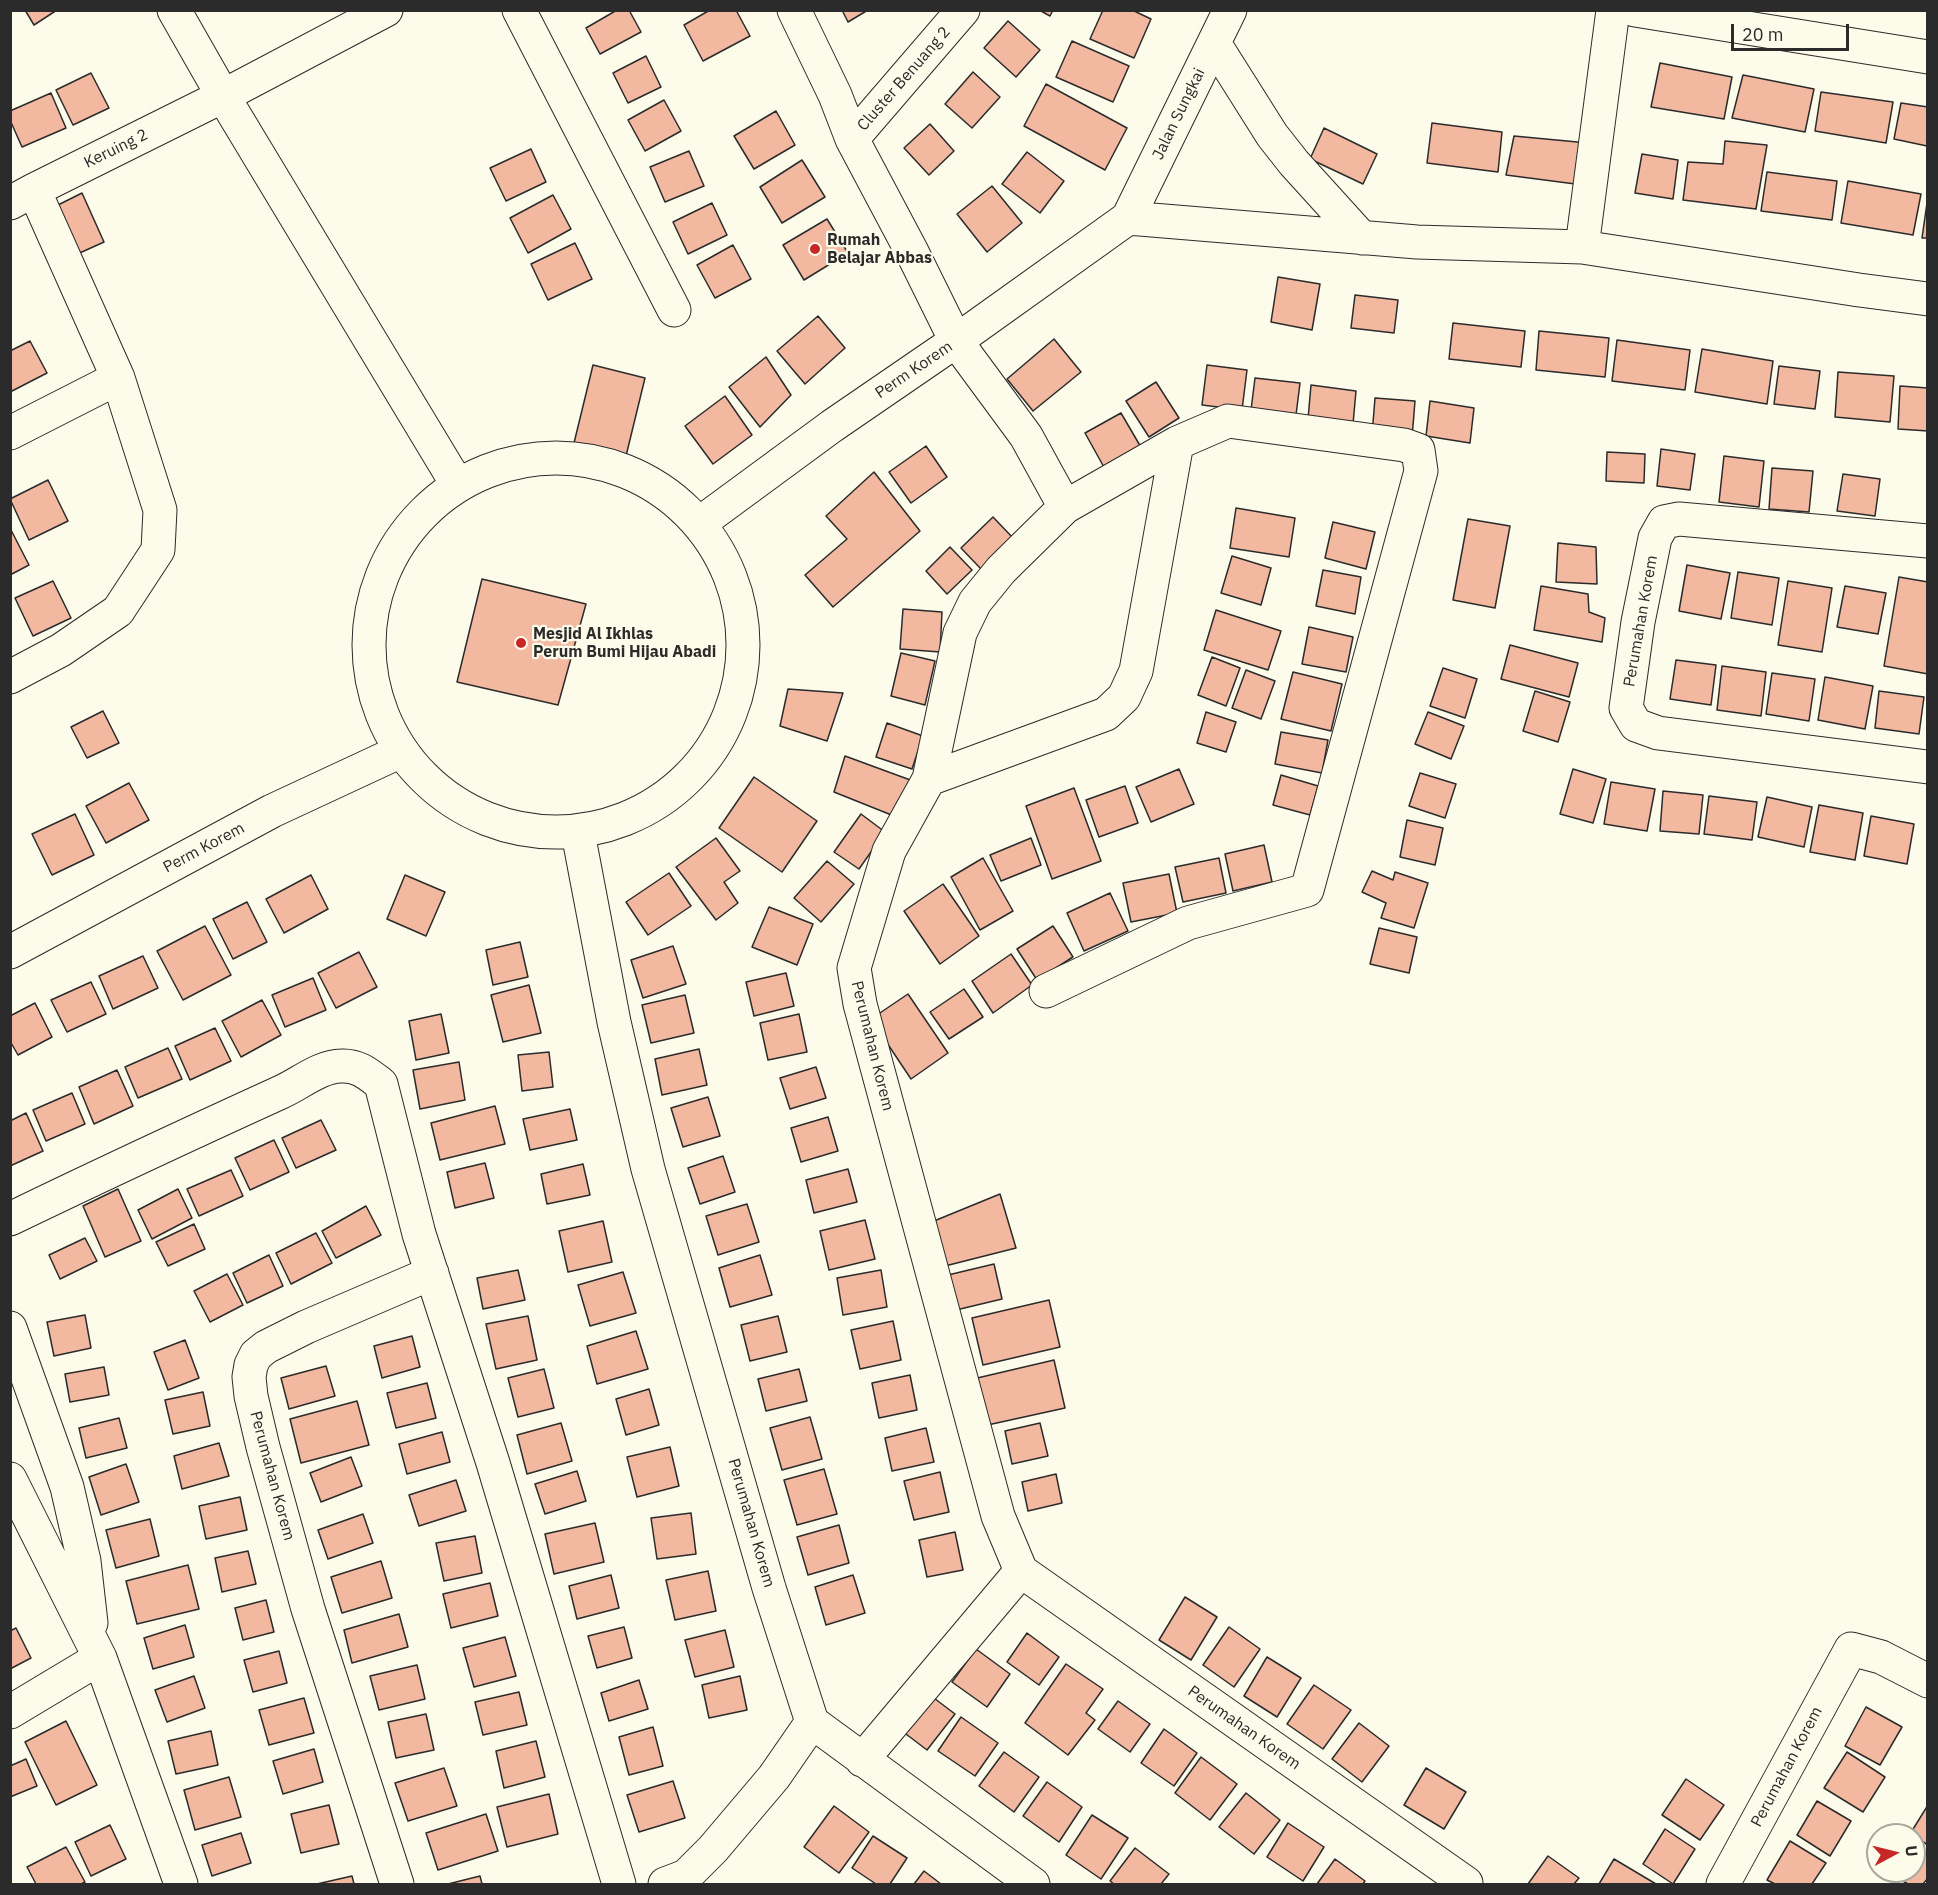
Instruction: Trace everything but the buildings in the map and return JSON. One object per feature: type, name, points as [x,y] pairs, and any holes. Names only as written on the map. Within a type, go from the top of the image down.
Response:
[{"type":"street","points":[[174,10],[223,96],[458,484]]},
{"type":"street","name":"Keruing 2","points":[[22,197],[223,96],[386,10]]},
{"type":"street","points":[[519,10],[674,310]]},
{"type":"street","points":[[794,10],[835,95],[852,139]]},
{"type":"street","name":"Cluster Benuang 2","points":[[956,341],[852,139],[963,10]]},
{"type":"street","name":"Jalan Sungkai","points":[[1128,218],[1230,10]]},
{"type":"street","points":[[1582,247],[1613,10]]},
{"type":"street","points":[[1635,10],[1928,57]]},
{"type":"street","points":[[1214,43],[1272,135],[1362,238]]},
{"type":"street","points":[[10,677],[62,650],[118,611],[158,550],[160,510],[118,378],[22,197]]},
{"type":"street","points":[[1128,218],[1417,242],[1582,247],[1859,290],[1928,298]]},
{"type":"street","name":"Perm Korem","points":[[700,523],[832,426],[1128,218]]},
{"type":"street","points":[[956,341],[1026,436],[1065,507]]},
{"type":"street","points":[[10,433],[118,378]]},
{"type":"street","name":"Perumahan Korem","points":[[1046,991],[1188,923],[1307,890],[1421,471],[1418,450],[1404,445],[1228,421],[1177,443],[1065,507],[1000,570],[975,602],[960,633],[929,779],[889,851],[854,968],[860,1004],[998,1516],[1021,1571],[1447,1869],[1465,1884]]},
{"type":"street","points":[[929,779],[1106,714],[1124,697],[1136,671],[1177,443]]},
{"type":"street","points":[[586,458],[648,480],[700,523],[733,581],[744,648],[731,714],[696,772],[642,813],[578,833],[510,829],[448,800],[401,751],[375,696],[369,635],[381,576],[412,524],[458,484],[519,459],[586,458]]},
{"type":"street","name":"Perumahan Korem","points":[[1928,541],[1679,519],[1664,522],[1655,538],[1640,611],[1626,708],[1636,725],[1658,733],[1928,767]]},
{"type":"street","name":"Perm Korem","points":[[10,952],[272,811],[401,751]]},
{"type":"street","name":"Perumahan Korem","points":[[578,833],[614,1022],[648,1169],[770,1588],[812,1722]]},
{"type":"street","points":[[10,1219],[322,1071],[340,1065],[362,1069],[381,1084],[419,1234],[493,1462],[619,1884]]},
{"type":"street","name":"Perumahan Korem","points":[[397,1884],[308,1609],[250,1396],[249,1377],[256,1355],[266,1347],[306,1327],[432,1273]]},
{"type":"street","points":[[10,1328],[68,1487],[84,1561],[97,1652]]},
{"type":"street","points":[[10,1479],[97,1652],[170,1881]]},
{"type":"street","points":[[862,1760],[1021,1571]]},
{"type":"street","name":"Perumahan Korem","points":[[1723,1884],[1851,1649],[1881,1657],[1928,1681]]},
{"type":"street","points":[[10,1712],[97,1652]]},
{"type":"street","points":[[682,1882],[774,1777],[812,1722],[1033,1884]]},
{"type":"place","name":"Rumah Belajar Abbas","points":[[815,249]]},
{"type":"place","name":"Mesjid Al Ikhlas Perum Bumi Hijau Abadi","points":[[521,643]]}]
